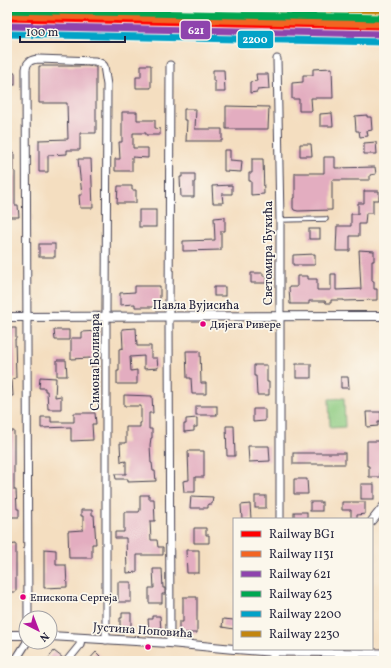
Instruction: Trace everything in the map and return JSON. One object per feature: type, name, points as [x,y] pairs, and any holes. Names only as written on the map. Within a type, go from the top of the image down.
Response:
[{"type":"street","name":"Симона Боливара","points":[[27,317],[26,64],[29,61],[38,58],[100,62],[104,66],[107,85],[106,640]]},
{"type":"street","name":"Светомира Ђукића","points":[[277,59],[280,220],[280,518]]},
{"type":"street","points":[[170,65],[170,644]]},
{"type":"street","name":"Павла Вујисића","points":[[7,318],[384,316]]},
{"type":"street","points":[[27,317],[28,610]]},
{"type":"street","points":[[373,520],[384,506]]},
{"type":"street","points":[[7,636],[18,636]]},
{"type":"street","name":"Јустина Поповића","points":[[58,637],[233,649]]},
{"type":"street","points":[[67,661],[80,645],[81,638]]},
{"type":"street","points":[[15,661],[22,650]]},
{"type":"street","name":"Јустина Поповића","points":[[255,650],[384,653]]},
{"type":"street","points":[[272,661],[275,651]]},
{"type":"lane","points":[[280,220],[326,220]]},
{"type":"green space","points":[[344,398],[345,427],[330,428],[329,399]]},
{"type":"building","points":[[141,65],[151,65],[151,88],[136,88],[136,77],[141,77]]},
{"type":"building","points":[[39,66],[96,67],[96,133],[80,133],[80,150],[67,150],[67,154],[48,155],[48,172],[39,172],[39,140],[68,139],[67,103],[39,103]]},
{"type":"building","points":[[332,68],[333,98],[311,98],[312,111],[299,111],[299,99],[292,99],[292,83],[303,82],[303,75],[313,75],[313,69]]},
{"type":"building","points":[[213,70],[224,70],[225,92],[215,92]]},
{"type":"building","points":[[7,73],[15,73],[15,85],[7,85]]},
{"type":"building","points":[[256,74],[268,74],[269,89],[257,90],[257,92],[250,93],[250,82],[257,81]]},
{"type":"building","points":[[226,106],[269,107],[268,129],[226,129]]},
{"type":"building","points":[[184,109],[196,109],[195,129],[222,129],[222,141],[186,141],[187,120],[184,120]]},
{"type":"building","points":[[122,112],[137,112],[137,120],[155,120],[155,128],[160,129],[160,135],[133,133],[133,148],[148,148],[148,158],[132,157],[132,171],[115,171],[115,159],[120,159],[119,142],[122,142]]},
{"type":"building","points":[[332,113],[333,126],[320,126],[320,114]]},
{"type":"building","points":[[367,115],[367,117],[371,117],[372,130],[367,131],[368,136],[360,137],[359,131],[356,131],[355,116]]},
{"type":"building","points":[[376,142],[377,154],[364,154],[364,143]]},
{"type":"building","points":[[300,144],[311,144],[312,156],[300,156]]},
{"type":"building","points":[[224,150],[230,150],[230,160],[242,161],[241,172],[224,171]]},
{"type":"building","points":[[7,152],[14,152],[15,205],[18,205],[19,217],[9,217],[9,202],[7,202]]},
{"type":"building","points":[[324,157],[335,157],[335,168],[375,167],[376,174],[370,175],[370,180],[332,180],[332,210],[294,210],[293,198],[295,198],[295,173],[324,173]]},
{"type":"building","points":[[78,159],[91,159],[93,208],[80,208],[79,195],[82,195]]},
{"type":"building","points":[[252,159],[263,159],[264,194],[251,195],[251,181],[249,181],[249,173],[252,173]]},
{"type":"building","points":[[182,174],[195,174],[194,197],[181,197],[180,177],[182,177]]},
{"type":"building","points":[[232,185],[232,194],[222,194],[223,203],[213,203],[212,186]]},
{"type":"building","points":[[118,186],[132,186],[132,190],[136,190],[136,203],[117,203]]},
{"type":"building","points":[[364,191],[379,191],[379,200],[373,200],[373,213],[366,213],[365,224],[359,224],[359,236],[350,236],[350,251],[336,251],[337,226],[351,226],[351,214],[358,214],[358,203],[364,203]]},
{"type":"building","points":[[139,210],[156,210],[156,227],[139,227]]},
{"type":"building","points":[[225,217],[225,231],[221,231],[221,250],[183,251],[183,241],[215,240],[214,218]]},
{"type":"building","points":[[309,229],[320,229],[320,239],[309,239]]},
{"type":"building","points":[[39,244],[55,244],[55,257],[39,257]]},
{"type":"building","points":[[359,250],[374,251],[374,261],[372,261],[372,281],[374,281],[374,289],[377,289],[377,300],[331,300],[331,303],[326,303],[325,301],[309,301],[309,304],[290,304],[289,287],[297,287],[297,276],[308,276],[308,279],[317,279],[317,290],[331,290],[331,274],[336,274],[336,290],[361,289]]},
{"type":"building","points":[[315,254],[315,265],[293,265],[293,255]]},
{"type":"building","points":[[251,273],[263,273],[263,276],[266,276],[266,283],[251,283]]},
{"type":"building","points":[[135,286],[160,286],[160,307],[135,307],[135,304],[120,305],[120,293],[135,292]]},
{"type":"building","points":[[214,287],[225,287],[225,296],[214,296]]},
{"type":"building","points":[[7,328],[16,328],[16,378],[12,379],[13,396],[7,396]]},
{"type":"building","points":[[136,328],[137,346],[151,346],[151,358],[157,358],[158,368],[144,369],[144,356],[130,357],[131,371],[137,370],[137,384],[117,384],[117,371],[119,371],[119,349],[123,348],[122,329]]},
{"type":"building","points":[[54,330],[69,330],[69,340],[55,340]]},
{"type":"building","points":[[99,331],[99,367],[91,367],[90,358],[71,359],[71,338],[82,338],[82,332]]},
{"type":"building","points":[[186,351],[200,351],[201,383],[206,383],[206,394],[192,394],[191,378],[187,378]]},
{"type":"building","points":[[57,360],[66,360],[67,376],[57,376]]},
{"type":"building","points":[[296,364],[311,364],[311,378],[296,378]]},
{"type":"building","points":[[254,365],[267,365],[269,395],[257,395]]},
{"type":"building","points":[[40,377],[56,378],[55,397],[61,396],[61,409],[48,409],[47,391],[45,391],[45,388],[39,388]]},
{"type":"building","points":[[341,377],[348,377],[349,388],[341,388]]},
{"type":"building","points":[[124,395],[152,396],[153,413],[149,413],[149,429],[152,429],[150,445],[151,463],[153,471],[155,471],[156,481],[128,482],[128,479],[116,479],[115,474],[126,474],[126,461],[121,462],[120,443],[126,443],[126,427],[140,427],[141,423],[141,406],[124,406]]},
{"type":"building","points":[[196,406],[217,406],[217,415],[196,415]]},
{"type":"building","points":[[253,409],[265,409],[265,421],[253,422]]},
{"type":"building","points":[[366,412],[381,412],[381,421],[378,421],[378,426],[367,427]]},
{"type":"building","points":[[74,413],[95,413],[96,424],[92,424],[93,440],[71,441],[71,427],[41,428],[41,417],[51,417],[51,422],[74,422]]},
{"type":"building","points":[[197,418],[197,427],[194,427],[194,431],[184,432],[184,424],[186,424],[186,419]]},
{"type":"building","points":[[226,426],[234,426],[235,456],[227,456]]},
{"type":"building","points":[[7,431],[14,431],[14,490],[16,490],[19,517],[9,517],[7,500]]},
{"type":"building","points":[[367,441],[381,441],[380,477],[369,477],[369,466],[367,466]]},
{"type":"building","points":[[248,446],[269,446],[270,461],[249,462]]},
{"type":"building","points":[[188,451],[204,451],[204,477],[195,477],[195,492],[184,492],[183,481],[189,480]]},
{"type":"building","points":[[293,453],[345,453],[345,464],[293,464]]},
{"type":"building","points":[[294,479],[307,479],[308,494],[294,494]]},
{"type":"building","points":[[361,484],[374,484],[374,499],[361,499]]},
{"type":"building","points":[[140,495],[149,495],[149,499],[154,499],[155,521],[150,521],[151,540],[157,540],[158,547],[163,547],[163,555],[137,555],[137,572],[127,573],[126,538],[115,538],[115,532],[124,532],[124,512],[139,512]]},
{"type":"building","points":[[191,496],[213,497],[212,504],[208,504],[208,508],[190,508]]},
{"type":"building","points":[[255,496],[266,496],[266,508],[255,508]]},
{"type":"building","points":[[310,502],[322,502],[322,511],[310,511]]},
{"type":"building","points":[[342,502],[365,502],[365,514],[357,515],[357,518],[351,518],[351,510],[342,510]]},
{"type":"building","points":[[250,504],[251,518],[242,518],[241,505]]},
{"type":"building","points":[[81,510],[92,510],[92,515],[94,515],[96,544],[92,544],[92,558],[69,558],[68,531],[83,530],[83,516],[81,516]]},
{"type":"building","points":[[294,512],[307,512],[307,518],[294,518]]},
{"type":"building","points":[[194,528],[206,528],[206,535],[209,535],[209,543],[194,543]]},
{"type":"building","points":[[16,544],[16,592],[7,592],[7,545]]},
{"type":"building","points":[[44,549],[56,550],[56,565],[66,565],[67,587],[44,588]]},
{"type":"building","points":[[186,550],[199,550],[199,573],[187,573]]},
{"type":"building","points":[[153,569],[162,569],[163,588],[165,588],[165,594],[162,594],[162,603],[149,603],[149,588],[154,588]]},
{"type":"building","points":[[118,582],[131,582],[131,602],[118,602]]},
{"type":"building","points":[[183,597],[197,597],[197,633],[179,633],[179,622],[183,622]]},
{"type":"building","points":[[122,613],[131,613],[131,630],[120,630],[120,618],[122,618]]},
{"type":"building","points":[[152,616],[160,616],[161,631],[149,631],[148,619],[152,619]]},
{"type":"building","points":[[223,619],[233,620],[233,629],[222,627]]},
{"type":"building","points":[[54,651],[63,658],[62,661],[46,661]]},
{"type":"building","points":[[96,652],[100,656],[95,661],[88,661]]},
{"type":"rail line","name":"2230","points":[[243,7],[384,10]]},
{"type":"rail line","name":"623","points":[[7,10],[384,18]]},
{"type":"rail line","name":"1131","points":[[11,15],[384,24]]},
{"type":"rail line","name":"BG1","points":[[7,18],[384,26]]},
{"type":"rail line","name":"621","points":[[7,26],[384,34]]},
{"type":"rail line","name":"2200","points":[[7,34],[384,42]]},
{"type":"place","name":"Дијега Ривере","points":[[203,324]]},
{"type":"place","name":"Епископа Сергеја","points":[[23,597]]}]
